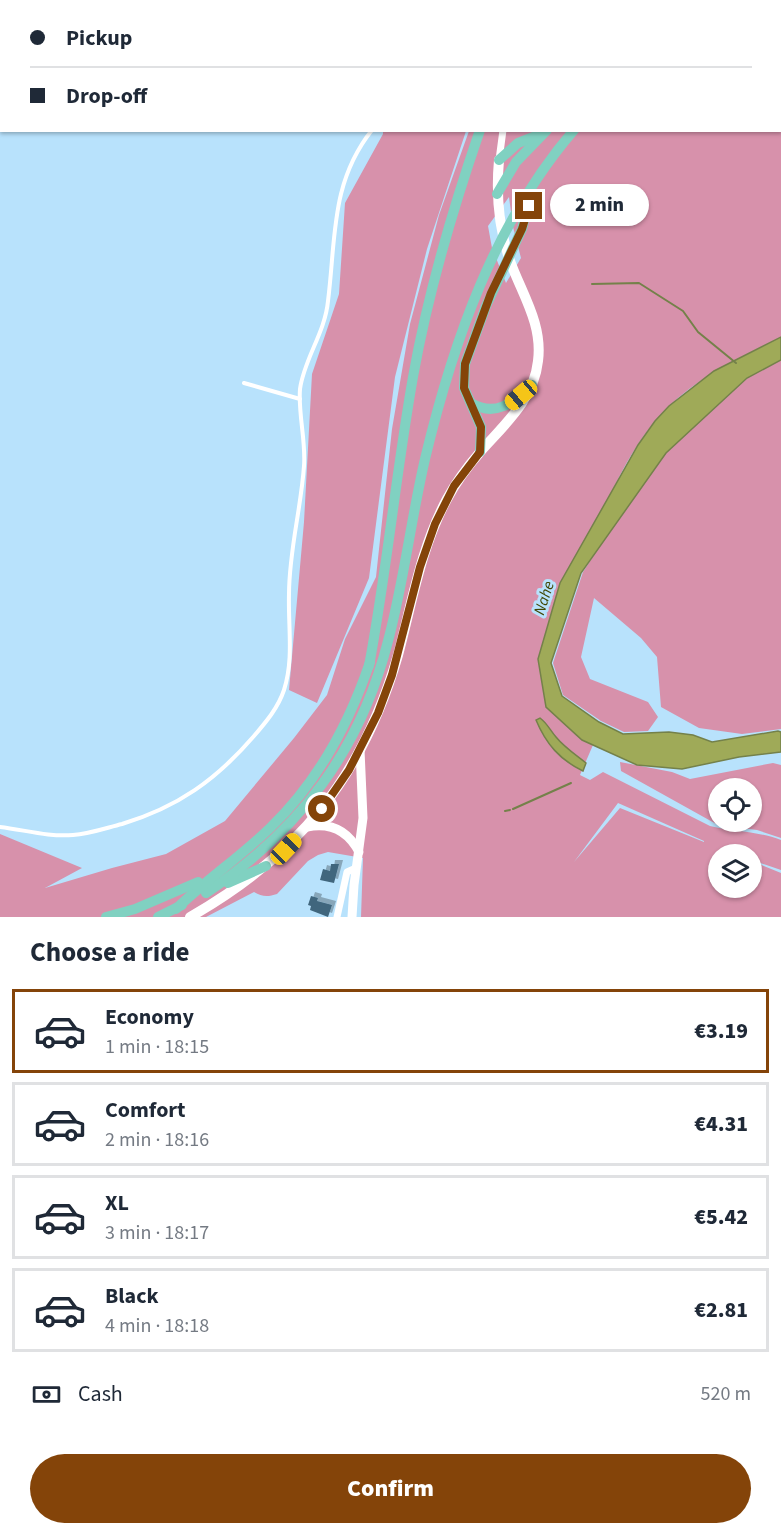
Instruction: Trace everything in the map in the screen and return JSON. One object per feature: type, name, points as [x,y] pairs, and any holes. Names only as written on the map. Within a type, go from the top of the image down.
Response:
[{"type":"main road","points":[[369,666],[380,608],[419,346],[445,242],[479,132]]},
{"type":"main road","points":[[190,917],[243,885],[266,866],[307,827],[336,790],[360,750],[378,713],[392,675],[420,567],[435,524],[454,486],[480,452],[517,411],[532,385],[538,365],[538,334],[532,312],[504,243],[497,194],[499,160],[518,143],[543,132]]},
{"type":"main road","points":[[497,194],[516,162],[543,132]]},
{"type":"main road","points":[[206,893],[243,867],[280,835],[315,796],[344,753],[368,702],[388,643],[425,462],[455,350],[495,254],[531,189],[573,132]]},
{"type":"main road","points":[[480,452],[481,427],[464,388],[465,364],[486,306],[522,229],[531,189]]},
{"type":"main road","points":[[471,403],[483,408],[499,409],[510,405],[532,385]]},
{"type":"main road","points":[[176,909],[214,873],[270,828],[309,784],[334,746],[369,666],[407,556]]},
{"type":"main road","points":[[158,917],[266,866]]},
{"type":"main road","points":[[106,917],[135,909],[214,873]]},
{"type":"street","points":[[499,160],[504,132]]},
{"type":"street","points":[[352,917],[363,818],[360,750]]},
{"type":"street","points":[[307,827],[318,825],[339,829],[348,835],[360,853]]},
{"type":"street","points":[[337,917],[347,872],[356,868]]},
{"type":"lane","points":[[0,827],[45,835],[74,835],[150,814],[195,791],[227,765],[268,720],[278,705],[284,690],[290,658],[289,585],[305,448],[300,399],[303,376],[321,333],[327,311],[333,232],[342,189],[358,151],[371,132]]},
{"type":"lane","points":[[244,383],[300,399]]},
{"type":"shaded area","points":[[383,132],[466,132],[427,249],[395,377],[369,578],[317,703],[289,690],[304,522],[312,374],[339,294],[345,203]]},
{"type":"shaded area","points":[[469,132],[781,132],[781,337],[722,367],[694,385],[668,407],[642,438],[613,491],[538,659],[582,740],[593,745],[580,775],[590,780],[603,772],[708,825],[708,832],[746,832],[781,840],[781,870],[762,863],[762,844],[708,844],[708,898],[762,898],[762,865],[781,873],[781,917],[361,917],[363,858],[328,852],[308,861],[277,894],[265,896],[254,892],[206,917],[0,917],[0,834],[82,868],[45,888],[166,854],[225,821],[327,695],[345,639],[376,577],[392,429],[410,324],[439,215]],"holes":[[[509,197],[513,227],[521,258],[506,283],[492,248],[488,226]],[[618,803],[704,842],[620,808],[574,862]]]},
{"type":"shaded area","points":[[781,337],[781,360],[747,378],[666,453],[581,573],[551,663],[562,696],[599,722],[623,734],[669,732],[693,735],[712,742],[778,731],[781,732],[781,752],[739,757],[682,769],[637,765],[582,740],[546,707],[538,659],[560,583],[638,445],[655,421],[669,406],[714,371]]},
{"type":"shaded area","points":[[781,360],[781,729],[742,734],[699,728],[661,707],[657,657],[641,638],[594,598],[581,657],[590,679],[648,702],[658,717],[648,731],[624,732],[601,721],[563,695],[553,663],[583,572],[610,530],[666,453],[747,378]]},
{"type":"shaded area","points":[[540,718],[563,744],[586,763],[583,771],[567,762],[549,744],[536,720]]},
{"type":"shaded area","points":[[620,762],[672,772],[690,779],[773,763],[781,765],[781,838],[762,832],[762,778],[708,778],[708,819],[621,771]]},
{"type":"building","points":[[331,864],[339,864],[334,883],[320,880],[323,869],[330,871]]},
{"type":"building","points":[[311,896],[318,898],[317,901],[332,905],[328,917],[310,910],[311,906],[308,905]]},
{"type":"waterway","points":[[592,284],[639,283],[683,311],[698,332],[736,363]]},
{"type":"waterway","points":[[513,809],[571,783]]},
{"type":"waterway","points":[[505,811],[510,810]]},
{"type":"route","points":[[322,809],[349,770],[378,713],[392,675],[420,567],[435,524],[454,486],[480,452],[481,427],[475,410],[466,396],[463,379],[465,364],[491,293],[522,229],[529,206]]},
{"type":"water label","name":"Nahe","points":[[544,598]]}]
